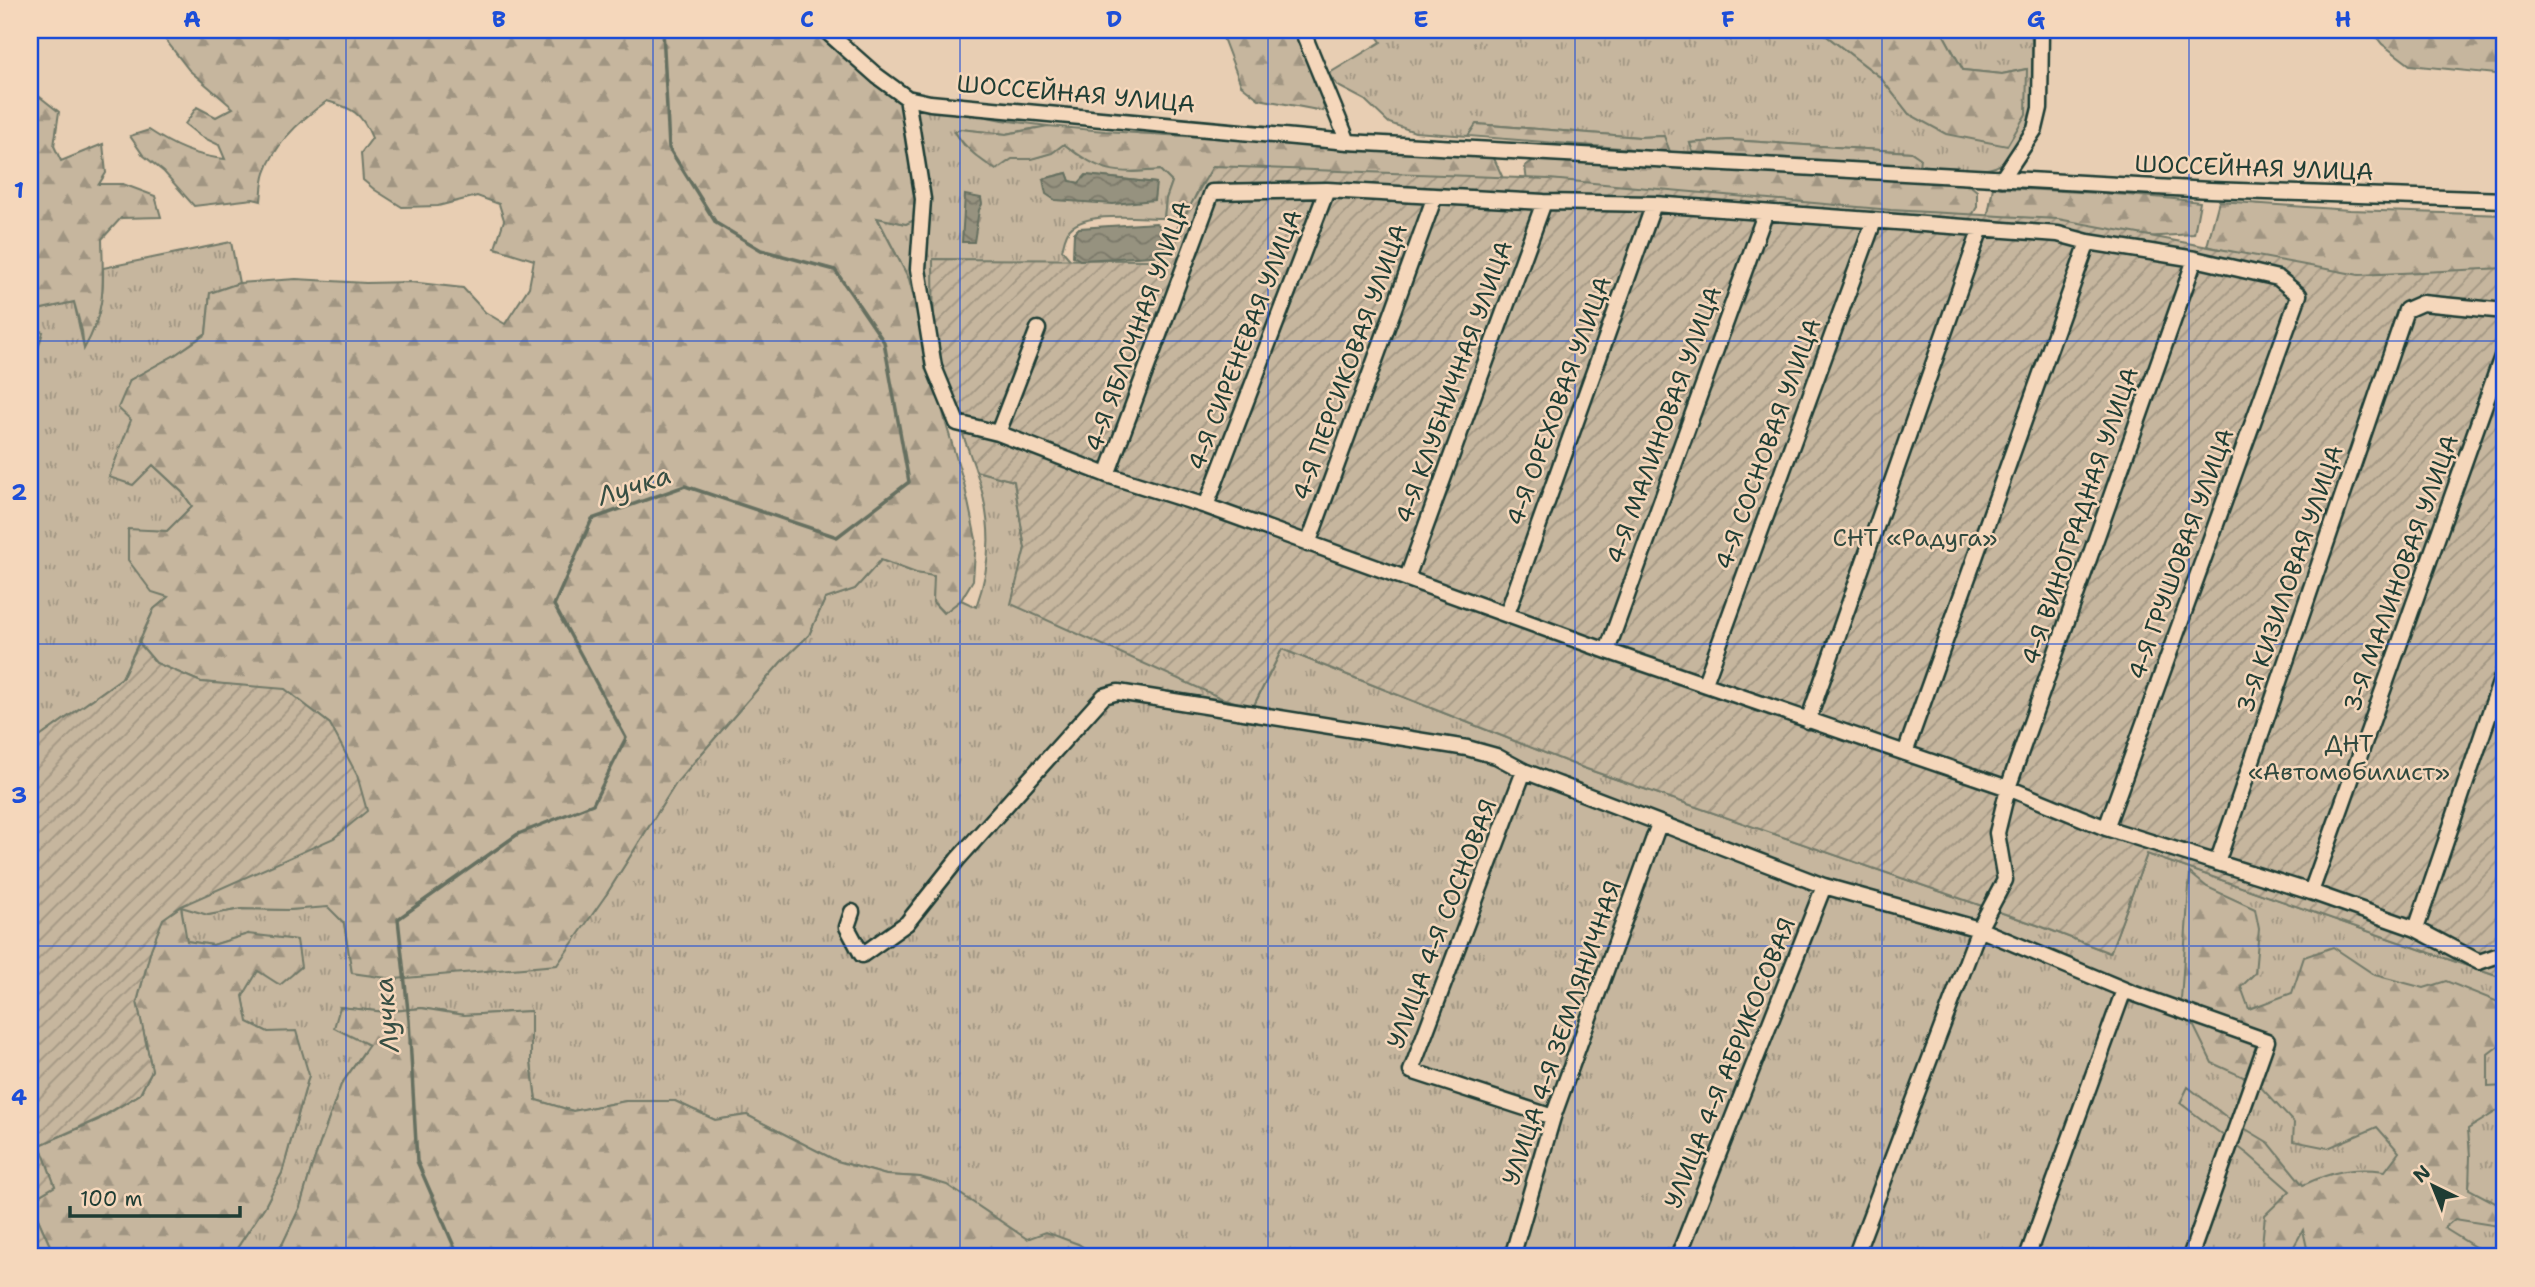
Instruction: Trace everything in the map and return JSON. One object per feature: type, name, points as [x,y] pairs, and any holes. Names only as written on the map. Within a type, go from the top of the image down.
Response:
[{"type":"street","name":"ШОССЕЙНАЯ УЛИЦА","points":[[825,30],[877,76],[907,98],[930,103],[1348,142],[2210,190],[2505,200]]},
{"type":"street","points":[[1302,30],[1348,142]]},
{"type":"street","points":[[2002,179],[2035,129],[2040,108],[2041,30]]},
{"type":"street","points":[[907,98],[923,199],[918,269],[934,367],[957,423],[998,433],[1107,475],[1206,506],[1606,651],[2008,788],[2106,828],[2311,892],[2416,929],[2479,962],[2505,953]]},
{"type":"street","points":[[1327,190],[1544,202],[1654,204],[2059,234],[2088,242],[2196,259]]},
{"type":"street","name":"4-Я ЯБЛОЧНАЯ УЛИЦА","points":[[1107,475],[1212,192],[1327,190]]},
{"type":"street","name":"4-Я СИРЕНЕВАЯ УЛИЦА","points":[[1206,506],[1327,190]]},
{"type":"street","name":"4-Я ПЕРСИКОВАЯ УЛИЦА","points":[[1308,544],[1435,196]]},
{"type":"street","name":"4-Я КЛУБНИЧНАЯ УЛИЦА","points":[[1407,578],[1544,202]]},
{"type":"street","name":"4-Я ОРЕХОВАЯ УЛИЦА","points":[[1507,614],[1654,204]]},
{"type":"street","name":"4-Я МАЛИНОВАЯ УЛИЦА","points":[[1606,651],[1765,214]]},
{"type":"street","name":"4-Я СОСНОВАЯ УЛИЦА","points":[[1706,683],[1874,220]]},
{"type":"street","points":[[1808,721],[1981,228]]},
{"type":"street","points":[[1905,753],[2088,242]]},
{"type":"street","name":"4-Я ГРУШОВАЯ УЛИЦА","points":[[2106,828],[2299,295],[2278,278],[2196,259]]},
{"type":"street","name":"4-Я ВИНОГРАДНАЯ УЛИЦА","points":[[1855,1257],[1979,929],[2006,880],[1997,833],[2008,788],[2196,259]]},
{"type":"street","name":"3-Я КИЗИЛОВАЯ УЛИЦА","points":[[2217,863],[2406,310],[2422,303],[2505,311]]},
{"type":"street","points":[[998,433],[1038,329]]},
{"type":"street","name":"3-Я МАЛИНОВАЯ УЛИЦА","points":[[2311,892],[2505,348]]},
{"type":"street","points":[[2416,929],[2505,668]]},
{"type":"street","points":[[852,912],[847,927],[862,955],[906,923],[957,860],[1104,696],[1118,692],[1467,748],[1496,756],[1524,771],[1824,886],[1979,929],[2124,990],[2267,1041],[2190,1257]]},
{"type":"street","name":"УЛИЦА 4-Я СОСНОВАЯ","points":[[1524,771],[1411,1071],[1553,1117]]},
{"type":"street","name":"УЛИЦА 4-Я ЗЕМЛЯНИЧНАЯ","points":[[1512,1257],[1553,1117],[1659,824]]},
{"type":"street","name":"УЛИЦА 4-Я АБРИКОСОВАЯ","points":[[1678,1257],[1824,886]]},
{"type":"street","points":[[2027,1257],[2124,990]]},
{"type":"green space","points":[[158,30],[813,30],[842,57],[899,100],[907,120],[916,170],[916,219],[906,224],[877,218],[909,279],[964,483],[976,539],[973,580],[961,600],[944,613],[933,602],[934,576],[916,573],[881,560],[855,589],[825,599],[809,635],[781,662],[676,783],[606,895],[557,965],[394,979],[352,973],[344,923],[328,907],[289,910],[241,909],[208,915],[181,907],[187,941],[213,945],[248,934],[297,940],[301,967],[280,985],[258,971],[243,996],[248,1022],[268,1032],[296,1031],[309,1075],[282,1173],[265,1206],[231,1257],[55,1257],[30,1201],[55,1186],[40,1145],[98,1120],[140,1094],[152,1070],[137,1002],[151,949],[163,918],[181,906],[330,724],[285,690],[201,682],[156,663],[139,643],[154,609],[168,597],[152,592],[128,560],[128,529],[167,531],[192,506],[182,492],[153,465],[133,485],[109,477],[131,420],[118,408],[130,380],[206,334],[210,293],[239,283],[296,279],[366,283],[410,282],[463,288],[485,312],[505,324],[529,287],[534,260],[495,248],[504,220],[499,204],[477,196],[438,206],[402,207],[375,190],[363,180],[361,153],[372,138],[368,130],[355,113],[327,101],[299,123],[276,151],[265,173],[261,201],[253,199],[194,206],[164,172],[143,155],[130,136],[149,130],[185,149],[225,159],[219,145],[200,136],[185,124],[197,107],[216,117],[233,108],[189,70]]},
{"type":"green space","points":[[1220,30],[1294,30],[1325,102],[1323,111],[1259,99],[1241,85]]},
{"type":"green space","points":[[1373,30],[1819,30],[1880,77],[1909,114],[2026,69],[2002,74],[1963,70],[1941,30],[2031,30],[2035,75],[2034,103],[2026,131],[2011,154],[1998,165],[1977,170],[1919,166],[1919,158],[1911,152],[1730,140],[1690,143],[1693,152],[1670,152],[1663,136],[1639,137],[1477,124],[1468,136],[1415,132],[1389,123],[1365,100],[1338,86],[1328,74],[1381,42]]},
{"type":"green space","points":[[1819,30],[1941,30],[1963,70],[2002,74],[2027,69],[2026,114],[2007,146],[1946,134],[1909,114],[1880,77]]},
{"type":"green space","points":[[2371,30],[2505,30],[2505,75],[2410,65],[2382,44]]},
{"type":"green space","points":[[40,97],[59,112],[54,146],[61,161],[103,144],[106,173],[99,184],[123,184],[155,196],[161,217],[121,218],[102,239],[103,282],[100,308],[84,349],[74,302],[42,309],[30,318],[30,102]]},
{"type":"green space","points":[[915,102],[1002,120],[1048,126],[1006,134],[960,129],[955,132],[964,145],[1003,156],[1027,159],[1039,157],[1064,144],[1077,154],[1133,172],[1160,170],[1172,182],[1166,199],[1164,218],[1101,218],[1078,223],[1070,229],[1062,250],[1078,269],[973,289],[928,309],[920,258]],"holes":[[[1067,173],[1070,181],[1079,183],[1087,175],[1155,183],[1154,199],[1055,200],[1043,179]]]},
{"type":"green space","points":[[1476,124],[1639,137],[1664,136],[1670,152],[1468,136]]},
{"type":"green space","points":[[1048,126],[1493,156],[1502,176],[1499,190],[1212,178],[1201,184],[1182,225],[1164,218],[1166,199],[1172,182],[1160,170],[1131,172],[1109,169],[1088,161],[1064,144],[1052,153],[1031,159],[1012,159],[996,170],[973,153],[955,132],[960,129],[1006,134]]},
{"type":"green space","points":[[1730,140],[1911,152],[1920,158],[1919,166],[1693,152],[1690,143]]},
{"type":"green space","points":[[1534,160],[1967,183],[1977,191],[1977,207],[1968,222],[1527,182],[1525,166]]},
{"type":"green space","name":"СНТ «Радуга»","points":[[1213,166],[1549,179],[1891,210],[2058,219],[2359,275],[2505,268],[2505,979],[2147,854],[2110,953],[2040,926],[1578,766],[1282,649],[1253,707],[1221,698],[1011,604],[1025,548],[1014,481],[976,471],[934,355],[933,259],[1159,260]]},
{"type":"green space","points":[[1993,187],[2200,202],[2194,234],[2142,237],[1986,225]]},
{"type":"green space","points":[[2219,201],[2350,210],[2505,215],[2505,288],[2420,297],[2207,246]]},
{"type":"green space","points":[[877,217],[906,224],[916,219],[919,321],[909,279]]},
{"type":"green space","points":[[231,242],[239,283],[210,293],[206,333],[175,355],[130,380],[132,420],[109,477],[153,465],[182,492],[192,506],[167,531],[128,530],[169,597],[154,609],[122,678],[30,744],[30,376],[43,332],[30,328],[30,318],[42,309],[74,302],[84,348],[100,310],[103,268]]},
{"type":"green space","points":[[976,471],[1014,481],[1025,548],[1012,604],[1253,707],[1282,649],[1578,766],[2040,926],[2110,953],[2147,854],[2505,979],[2505,1257],[1098,1257],[1078,1244],[1027,1239],[920,1177],[886,1175],[837,1161],[747,1115],[715,1120],[675,1101],[626,1101],[573,1111],[536,1100],[531,1063],[531,1011],[464,1015],[421,1008],[385,1012],[340,1007],[369,1044],[341,1085],[300,1207],[283,1243],[271,1257],[231,1257],[265,1206],[282,1173],[309,1075],[268,1032],[247,1022],[243,996],[248,934],[213,945],[186,941],[181,906],[208,915],[241,909],[289,910],[328,906],[344,923],[352,972],[394,979],[409,977],[606,895],[676,783],[781,662],[809,635],[825,599],[855,589],[881,560],[916,573],[935,576],[933,602],[943,613],[961,600],[976,607],[988,556],[988,523]]},
{"type":"green space","points":[[139,643],[156,663],[201,682],[285,689],[330,724],[357,775],[367,811],[334,838],[181,906],[163,919],[151,949],[137,1002],[152,1070],[140,1094],[98,1119],[40,1145],[55,1186],[30,1201],[30,744],[122,678]]},
{"type":"green space","points":[[2190,873],[2207,887],[2255,909],[2259,929],[2255,973],[2241,987],[2249,1009],[2292,993],[2304,957],[2333,947],[2375,975],[2424,988],[2446,981],[2501,1003],[2505,1008],[2505,1041],[2488,1054],[2488,1087],[2505,1086],[2505,1106],[2468,1129],[2469,1189],[2505,1208],[2505,1221],[2498,1226],[2455,1219],[2444,1228],[2497,1257],[2309,1257],[2303,1230],[2288,1257],[2274,1257],[2262,1245],[2265,1215],[2290,1191],[2249,1155],[2180,1103],[2188,1087],[2229,1119],[2269,1143],[2303,1185],[2343,1171],[2385,1171],[2399,1152],[2377,1127],[2328,1148],[2293,1141],[2294,1123],[2257,1083],[2212,1063],[2181,1000]]},
{"type":"green space","points":[[340,1007],[385,1012],[421,1008],[464,1015],[531,1011],[531,1063],[536,1100],[573,1111],[626,1101],[675,1101],[715,1120],[747,1115],[837,1161],[886,1175],[920,1177],[947,1185],[1027,1239],[1046,1232],[1078,1244],[1098,1257],[271,1257],[283,1243],[300,1207],[341,1085],[369,1045],[334,1028]]},
{"type":"green space","points":[[30,1201],[55,1257],[30,1257]]},
{"type":"water","points":[[1067,173],[1070,181],[1079,183],[1086,175],[1156,183],[1154,200],[1113,204],[1055,200],[1046,194],[1043,179]]},
{"type":"water","points":[[965,195],[981,198],[974,242],[962,242]]},
{"type":"water","points":[[1156,223],[1165,230],[1164,250],[1155,256],[1080,260],[1073,256],[1074,233],[1079,228]]},
{"type":"waterway","name":"Лучка","points":[[242,30],[286,36],[288,30]]},
{"type":"waterway","name":"Лучка","points":[[461,1257],[417,1161],[409,1020],[398,919],[518,834],[593,804],[626,738],[554,605],[592,519],[685,486],[837,537],[909,482],[884,342],[835,270],[761,250],[716,223],[669,148],[663,30]]},
{"type":"park label","name":"ДНТ «Автомобилист»","points":[[2349,758]]}]
